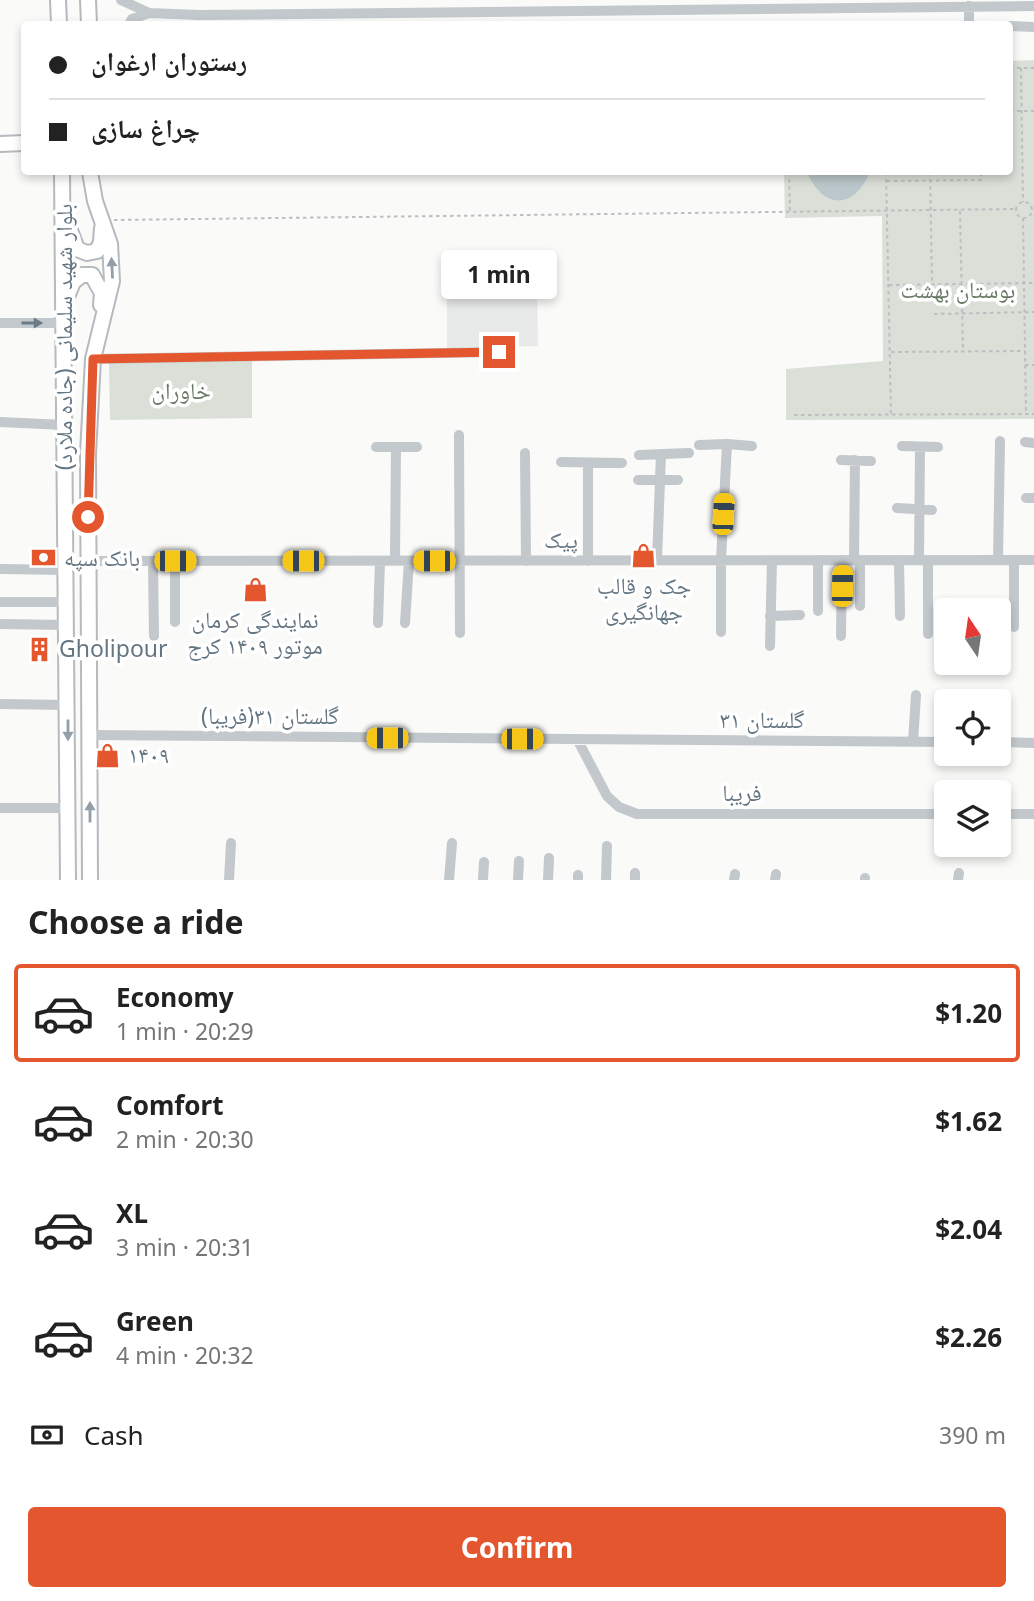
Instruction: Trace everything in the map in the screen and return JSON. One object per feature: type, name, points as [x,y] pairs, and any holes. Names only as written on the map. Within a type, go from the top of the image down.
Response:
[{"type":"main road","points":[[58,0],[59,21]]},
{"type":"main road","points":[[88,0],[89,21]]},
{"type":"main road","points":[[0,144],[21,144]]},
{"type":"main road","name":"بلوار شهید سلیمانی (جاده ملارد)","points":[[62,175],[68,880]]},
{"type":"main road","name":"بلوار شهید سلیمانی (جاده ملارد)","points":[[90,880],[88,468],[93,359],[112,281],[110,244],[95,201],[91,175]]},
{"type":"main road","points":[[64,203],[71,237],[77,249],[87,253],[97,251],[101,242],[102,220]]},
{"type":"main road","points":[[65,305],[72,282],[82,275],[92,275],[102,293],[99,331]]},
{"type":"street","points":[[121,0],[149,13]]},
{"type":"street","points":[[969,6],[969,21]]},
{"type":"street","points":[[132,21],[139,15],[149,13],[199,15],[1034,6]]},
{"type":"street","points":[[1013,26],[1034,27]]},
{"type":"street","points":[[0,323],[64,324]]},
{"type":"street","points":[[93,359],[499,352]]},
{"type":"street","points":[[0,422],[65,425]]},
{"type":"street","points":[[459,435],[460,633]]},
{"type":"street","points":[[999,560],[1000,441]]},
{"type":"street","points":[[721,632],[721,560],[727,444]]},
{"type":"street","points":[[699,445],[752,446]]},
{"type":"street","points":[[902,446],[938,447]]},
{"type":"street","points":[[376,447],[417,447]]},
{"type":"street","points":[[396,447],[396,561]]},
{"type":"street","points":[[920,447],[920,510],[928,635]]},
{"type":"street","points":[[526,453],[526,561]]},
{"type":"street","points":[[639,455],[689,453]]},
{"type":"street","points":[[657,560],[661,454]]},
{"type":"street","points":[[841,460],[871,461]]},
{"type":"street","points":[[841,636],[852,560],[855,460]]},
{"type":"street","points":[[561,462],[622,463]]},
{"type":"street","points":[[588,463],[588,561]]},
{"type":"street","points":[[638,480],[678,480]]},
{"type":"street","points":[[897,508],[932,510]]},
{"type":"street","points":[[770,646],[772,560]]},
{"type":"street","points":[[818,560],[818,611]]},
{"type":"street","points":[[852,560],[860,606]]},
{"type":"street","points":[[899,560],[900,616]]},
{"type":"street","points":[[1014,560],[1014,627]]},
{"type":"street","name":"پیک","points":[[88,561],[1034,560]]},
{"type":"street","points":[[153,561],[154,636]]},
{"type":"street","points":[[175,561],[175,622]]},
{"type":"street","points":[[378,623],[380,561]]},
{"type":"street","points":[[405,623],[408,561]]},
{"type":"street","points":[[0,569],[66,570]]},
{"type":"street","points":[[0,602],[67,602]]},
{"type":"street","points":[[770,616],[800,615]]},
{"type":"street","points":[[0,624],[67,625]]},
{"type":"street","points":[[913,742],[915,695]]},
{"type":"street","points":[[0,704],[68,705]]},
{"type":"street","name":"گلستان ۳۱(فریبا)","points":[[89,735],[577,739]]},
{"type":"street","name":"گلستان ۳۱","points":[[577,739],[934,742]]},
{"type":"street","name":"فریبا","points":[[577,739],[607,796],[619,807],[637,814],[934,814]]},
{"type":"street","points":[[1011,743],[1034,743]]},
{"type":"street","points":[[0,808],[69,808]]},
{"type":"street","points":[[1011,814],[1034,814]]},
{"type":"street","points":[[229,880],[231,843]]},
{"type":"street","points":[[450,880],[452,843]]},
{"type":"street","points":[[606,880],[607,846]]},
{"type":"street","points":[[548,880],[550,858]]},
{"type":"street","points":[[518,880],[519,861]]},
{"type":"street","points":[[483,880],[484,862]]},
{"type":"path","points":[[1013,68],[1034,68]]},
{"type":"path","points":[[1021,68],[1023,202]]},
{"type":"path","points":[[1013,111],[1034,111]]},
{"type":"path","points":[[789,175],[790,212]]},
{"type":"path","points":[[886,175],[891,415]]},
{"type":"path","points":[[930,175],[932,284]]},
{"type":"path","points":[[886,181],[981,180],[981,175]]},
{"type":"path","points":[[1015,209],[1018,216],[1030,216],[1033,209],[1023,202]]},
{"type":"path","points":[[102,220],[1015,209],[1023,202]]},
{"type":"path","points":[[960,210],[963,352]]},
{"type":"path","points":[[1023,218],[1026,415]]},
{"type":"path","points":[[888,285],[1034,283]]},
{"type":"path","points":[[934,314],[1034,312]]},
{"type":"path","points":[[890,352],[1025,351]]},
{"type":"path","points":[[1025,365],[1034,365]]},
{"type":"path","points":[[794,415],[1034,415]]},
{"type":"shaded area","points":[[809,175],[868,175],[856,193],[847,199],[830,199]]},
{"type":"shaded area","points":[[447,283],[537,283],[538,346],[447,348]]},
{"type":"green space","name":"بوستان بهشت","points":[[1034,60],[1034,419],[786,420],[786,369],[883,361],[882,216],[785,218],[784,175],[1013,175],[1013,61]]},
{"type":"green space","name":"خاوران","points":[[252,361],[252,418],[110,420],[109,363]]},
{"type":"place","name":"جک و قالب جهانگیری","points":[[644,556]]},
{"type":"place","name":"بانک سپه","points":[[44,558]]},
{"type":"place","name":"نمایندگی کرمان موتور ۱۴۰۹ کرج","points":[[255,590]]},
{"type":"place","name":"Gholipour","points":[[39,649]]},
{"type":"place","name":"۱۴۰۹","points":[[108,755]]},
{"type":"route","points":[[88,517],[93,359],[499,352]]}]
